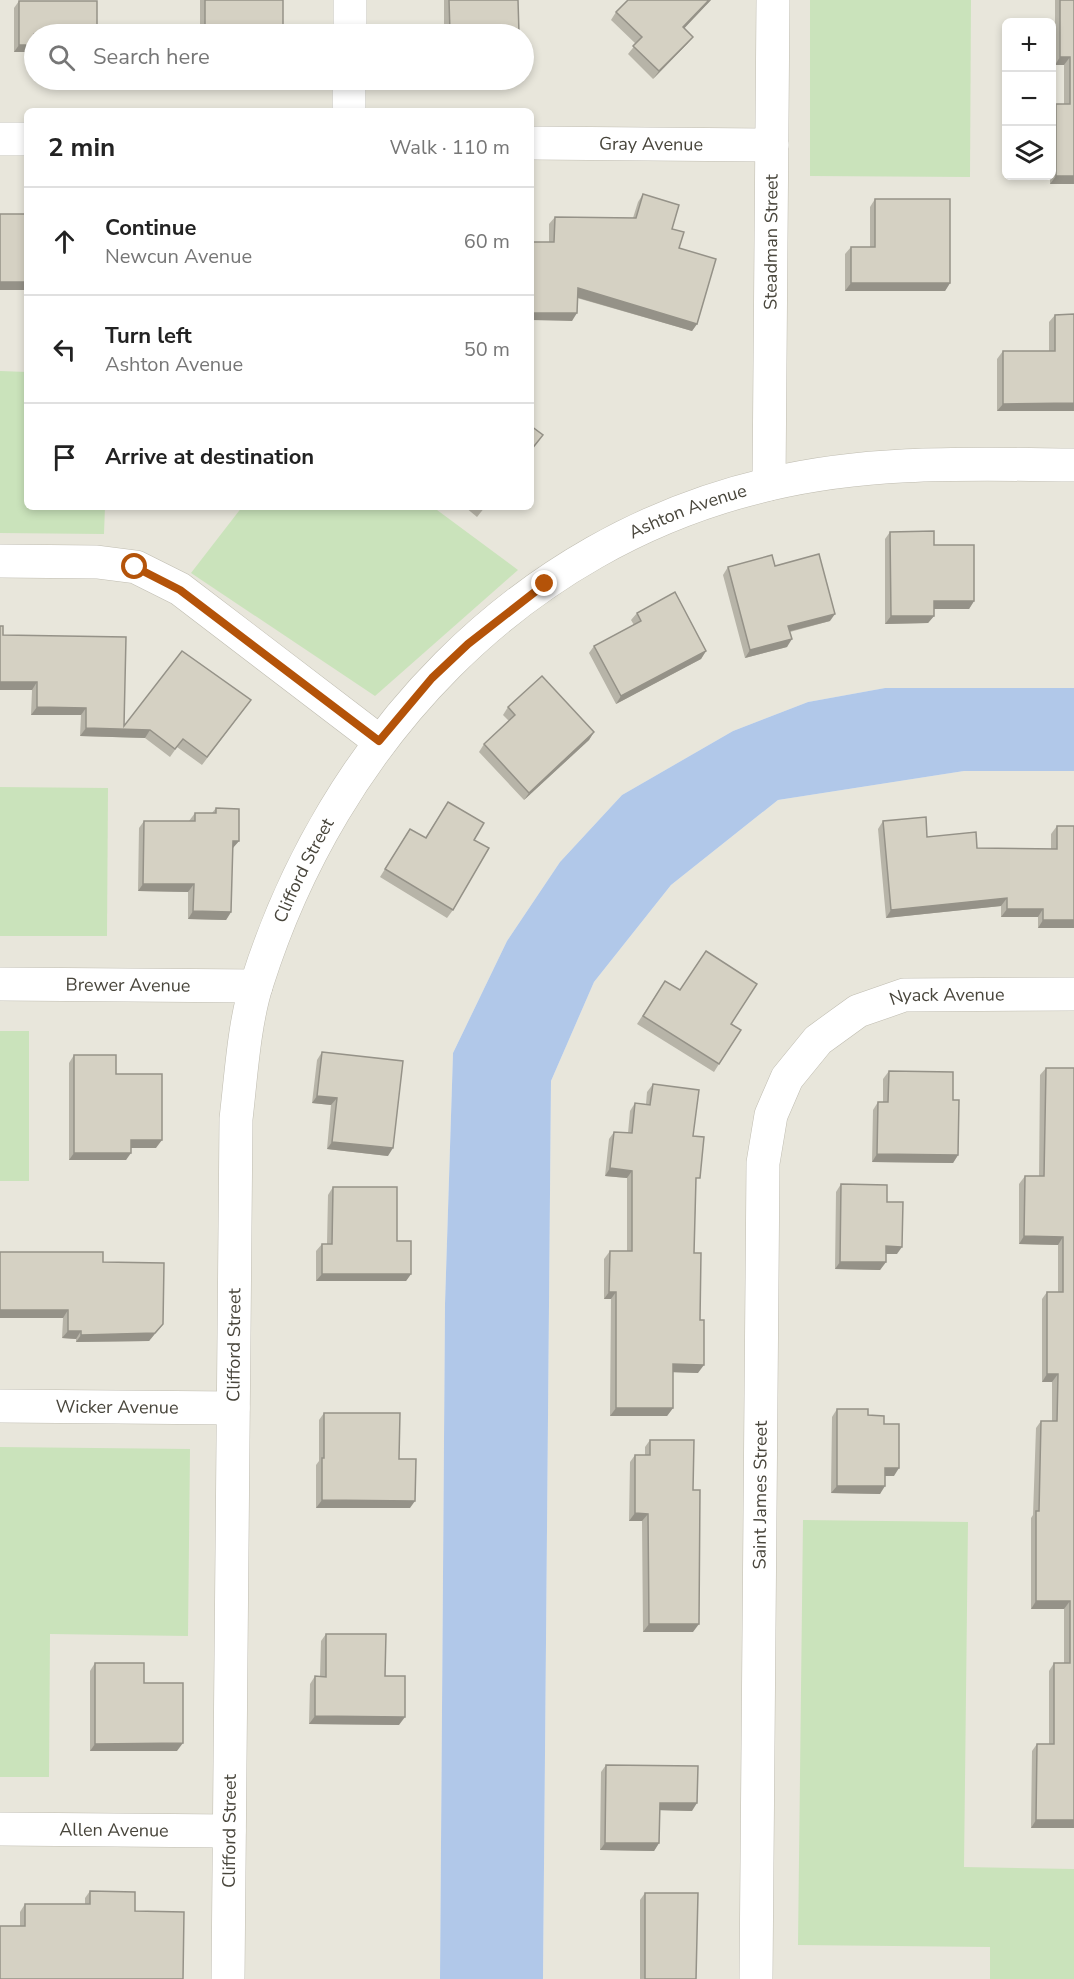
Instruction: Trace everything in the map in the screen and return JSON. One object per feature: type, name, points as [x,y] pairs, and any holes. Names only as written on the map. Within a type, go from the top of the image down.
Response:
[{"type":"street","points":[[350,0],[350,24]]},
{"type":"street","name":"Steadman Street","points":[[769,484],[773,0]]},
{"type":"street","points":[[349,90],[349,108]]},
{"type":"street","points":[[0,139],[24,139]]},
{"type":"street","name":"Gray Avenue","points":[[534,143],[772,145]]},
{"type":"street","name":"Ashton Avenue","points":[[379,741],[432,678],[468,644],[545,584],[587,558],[648,527],[722,498],[769,484],[847,469],[896,465],[1074,465]]},
{"type":"street","points":[[0,561],[97,562],[135,567],[180,590],[379,741]]},
{"type":"street","name":"Clifford Street","points":[[228,1979],[236,1119],[256,986],[287,901],[331,813],[379,741]]},
{"type":"street","name":"Brewer Avenue","points":[[0,984],[256,986]]},
{"type":"street","name":"Nyack Avenue","points":[[829,1032],[858,1011],[904,995],[1074,994]]},
{"type":"street","name":"Saint James Street","points":[[756,1979],[763,1163],[771,1115],[787,1078],[818,1040],[829,1032]]},
{"type":"street","name":"Wicker Avenue","points":[[0,1406],[233,1408]]},
{"type":"street","name":"Allen Avenue","points":[[0,1829],[229,1831]]},
{"type":"shaded area","points":[[0,0],[1074,0],[1074,688],[885,688],[808,702],[733,731],[622,795],[560,862],[507,941],[453,1053],[445,1304],[440,1979],[0,1979]]},
{"type":"shaded area","points":[[964,771],[1074,771],[1074,1979],[543,1979],[551,1081],[594,982],[671,885],[778,800]]},
{"type":"green space","points":[[810,0],[971,0],[970,177],[810,176]]},
{"type":"green space","points":[[0,371],[24,372],[24,510],[105,510],[104,534],[0,533]]},
{"type":"green space","points":[[240,510],[437,510],[518,570],[375,696],[191,573]]},
{"type":"green space","points":[[0,787],[108,788],[107,936],[0,936]]},
{"type":"green space","points":[[0,1031],[29,1031],[29,1181],[0,1181]]},
{"type":"green space","points":[[0,1447],[190,1449],[188,1636],[50,1634],[49,1777],[0,1777]]},
{"type":"green space","points":[[803,1520],[968,1522],[964,1867],[1074,1869],[1074,1979],[990,1979],[990,1947],[798,1945]]},
{"type":"water","points":[[885,688],[1074,688],[1074,771],[964,771],[778,800],[671,885],[594,982],[551,1081],[543,1979],[440,1979],[445,1304],[453,1053],[507,941],[560,862],[622,795],[733,731],[808,702]]},
{"type":"building","points":[[205,0],[283,0],[283,24],[205,24]]},
{"type":"building","points":[[449,0],[518,0],[519,24],[450,24]]},
{"type":"building","points":[[628,0],[709,0],[683,27],[693,37],[659,71],[633,46],[642,37],[616,12]]},
{"type":"building","points":[[1060,0],[1074,0],[1074,176],[1056,176],[1056,104],[1070,104],[1070,57],[1060,57]]},
{"type":"building","points":[[19,1],[97,1],[97,24],[24,24],[24,45],[19,45]]},
{"type":"building","points":[[643,194],[679,205],[672,229],[684,232],[679,248],[716,259],[697,324],[578,288],[577,313],[534,313],[534,242],[554,242],[555,217],[636,218]]},
{"type":"building","points":[[875,199],[950,199],[950,283],[851,283],[851,247],[875,247]]},
{"type":"building","points":[[0,214],[24,214],[24,282],[0,282]]},
{"type":"building","points":[[1074,314],[1074,403],[1003,404],[1003,351],[1055,351],[1055,315]]},
{"type":"building","points":[[534,428],[543,435],[534,446]]},
{"type":"building","points":[[934,531],[934,545],[974,545],[974,601],[934,601],[934,616],[891,616],[890,532]]},
{"type":"building","points":[[819,554],[835,614],[788,626],[792,639],[750,650],[728,567],[772,555],[775,566]]},
{"type":"building","points":[[675,592],[706,651],[621,696],[594,646],[641,621],[637,613]]},
{"type":"building","points":[[0,626],[3,626],[3,635],[126,637],[124,726],[182,651],[251,700],[207,757],[183,739],[175,749],[150,730],[86,728],[86,708],[37,707],[37,682],[0,682]]},
{"type":"building","points":[[542,676],[594,732],[529,793],[484,744],[515,715],[508,707]]},
{"type":"building","points":[[448,802],[484,823],[474,840],[489,848],[453,910],[385,869],[410,829],[426,838]]},
{"type":"building","points":[[216,808],[239,809],[239,841],[233,841],[231,912],[193,911],[194,884],[143,884],[144,821],[195,821],[195,813],[216,813]]},
{"type":"building","points":[[926,817],[927,837],[976,832],[977,848],[1057,849],[1057,826],[1074,826],[1074,920],[1043,920],[1043,909],[1007,909],[1007,898],[891,910],[883,821]]},
{"type":"building","points":[[706,951],[757,984],[731,1024],[741,1030],[719,1064],[643,1016],[665,981],[680,990]]},
{"type":"building","points":[[322,1052],[403,1061],[393,1148],[332,1142],[337,1098],[317,1096]]},
{"type":"building","points":[[74,1055],[116,1055],[116,1074],[162,1074],[162,1140],[131,1140],[131,1153],[74,1153]]},
{"type":"building","points":[[1046,1068],[1074,1068],[1074,1820],[1036,1820],[1037,1744],[1054,1744],[1054,1663],[1070,1663],[1070,1601],[1036,1601],[1036,1511],[1039,1511],[1041,1421],[1057,1421],[1058,1374],[1047,1374],[1047,1292],[1063,1292],[1063,1237],[1024,1236],[1025,1176],[1044,1176]]},
{"type":"building","points":[[889,1071],[953,1072],[953,1100],[959,1100],[958,1155],[877,1154],[878,1102],[888,1102]]},
{"type":"building","points":[[653,1084],[699,1090],[693,1136],[704,1137],[700,1178],[696,1178],[694,1253],[701,1253],[700,1320],[704,1320],[704,1365],[673,1364],[673,1408],[616,1408],[616,1292],[609,1292],[610,1251],[632,1251],[632,1171],[610,1168],[614,1132],[632,1133],[635,1103],[650,1105]]},
{"type":"building","points":[[841,1184],[887,1185],[887,1202],[903,1202],[902,1247],[886,1246],[886,1262],[840,1262]]},
{"type":"building","points":[[333,1187],[397,1187],[397,1241],[411,1241],[411,1274],[322,1274],[322,1244],[332,1244]]},
{"type":"building","points":[[0,1252],[103,1252],[103,1262],[164,1263],[163,1324],[155,1333],[81,1335],[81,1331],[68,1331],[68,1310],[0,1310]]},
{"type":"building","points":[[837,1409],[868,1409],[868,1415],[884,1416],[884,1424],[899,1424],[899,1468],[885,1468],[885,1486],[837,1486]]},
{"type":"building","points":[[324,1413],[400,1413],[399,1459],[416,1459],[415,1501],[322,1500]]},
{"type":"building","points":[[650,1440],[694,1440],[693,1490],[700,1490],[699,1624],[649,1624],[648,1514],[635,1513],[635,1455],[650,1455]]},
{"type":"building","points":[[326,1634],[386,1634],[385,1676],[405,1676],[405,1717],[315,1716],[315,1676],[326,1677]]},
{"type":"building","points":[[95,1663],[144,1663],[144,1683],[183,1683],[183,1743],[95,1744]]},
{"type":"building","points":[[606,1765],[698,1766],[697,1803],[660,1803],[659,1843],[605,1843]]},
{"type":"building","points":[[90,1891],[135,1892],[135,1911],[184,1912],[183,1979],[0,1979],[0,1926],[25,1926],[25,1904],[90,1904]]},
{"type":"building","points":[[645,1893],[698,1893],[696,1979],[645,1979]]},
{"type":"route","points":[[135,567],[180,590],[379,741],[432,678],[506,612],[545,584]]}]
